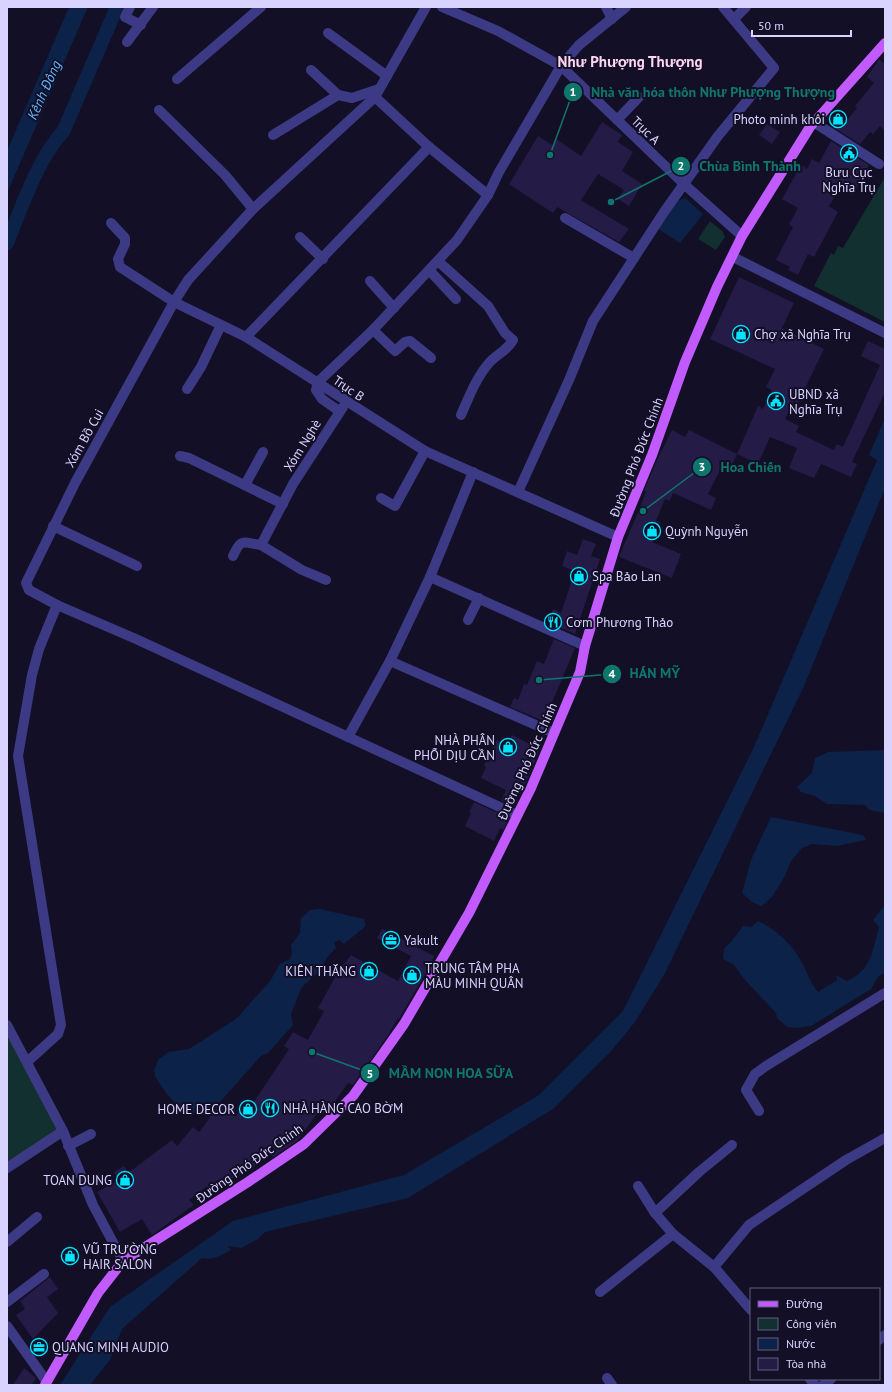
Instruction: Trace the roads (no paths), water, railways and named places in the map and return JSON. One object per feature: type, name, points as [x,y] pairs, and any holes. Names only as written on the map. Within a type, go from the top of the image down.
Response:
[{"type":"main road","name":"Đường Phó Đức Chính","points":[[46,1383],[98,1293],[123,1261],[248,1182],[304,1144],[353,1096],[404,1024],[470,913],[518,815],[554,733],[580,672],[585,646],[618,537],[652,455],[685,362],[717,287],[742,236],[810,127],[885,43]]},
{"type":"street","points":[[130,7],[125,17],[140,25]]},
{"type":"street","points":[[127,42],[153,7]]},
{"type":"street","points":[[177,79],[261,7]]},
{"type":"street","name":"Xóm Bồ Cui","points":[[58,605],[29,590],[26,584],[30,573],[75,483],[174,302],[188,280],[253,209],[377,93],[426,7]]},
{"type":"street","name":"Trục A","points":[[442,7],[498,31],[561,66],[684,185],[742,236]]},
{"type":"street","points":[[606,7],[612,19]]},
{"type":"street","points":[[339,411],[322,399],[316,390],[318,382],[373,330],[439,262],[457,240],[488,194],[499,172],[561,66],[579,45],[626,7]]},
{"type":"street","points":[[518,492],[569,380],[593,321],[634,258],[718,136],[774,68],[723,7]]},
{"type":"street","points":[[734,19],[746,7]]},
{"type":"street","points":[[328,33],[387,76]]},
{"type":"street","points":[[311,70],[338,95],[352,98],[377,93],[429,147],[488,194]]},
{"type":"street","points":[[273,135],[338,95]]},
{"type":"street","points":[[617,120],[639,97]]},
{"type":"street","points":[[159,110],[225,175],[253,209]]},
{"type":"street","points":[[815,123],[879,164]]},
{"type":"street","points":[[246,337],[429,147]]},
{"type":"street","points":[[566,218],[634,258]]},
{"type":"street","name":"Trục B","points":[[111,223],[125,238],[125,244],[118,259],[120,267],[174,302],[246,337],[425,452],[618,537]]},
{"type":"street","points":[[300,237],[323,258]]},
{"type":"street","points":[[733,257],[885,333]]},
{"type":"street","points":[[439,262],[488,306],[505,333],[513,340],[509,348],[490,362],[482,373],[460,414]]},
{"type":"street","points":[[430,271],[456,299]]},
{"type":"street","points":[[370,281],[394,308]]},
{"type":"street","points":[[187,388],[201,367],[221,325]]},
{"type":"street","points":[[373,330],[396,351],[405,342],[410,341],[431,358]]},
{"type":"street","name":"Xóm Nghè","points":[[261,545],[293,484],[339,411],[347,403]]},
{"type":"street","points":[[246,486],[263,452]]},
{"type":"street","points":[[381,498],[395,506],[425,452]]},
{"type":"street","points":[[180,456],[189,458],[283,504]]},
{"type":"street","points":[[348,737],[390,661],[430,576],[473,472]]},
{"type":"street","points":[[53,526],[137,566]]},
{"type":"street","points":[[233,556],[238,544],[242,542],[261,545],[302,570],[326,580]]},
{"type":"street","points":[[430,576],[585,646]]},
{"type":"street","points":[[468,620],[479,598]]},
{"type":"street","points":[[27,1062],[58,1034],[61,1025],[18,756],[32,675],[39,649],[58,605],[136,639],[518,815]]},
{"type":"street","points":[[390,661],[554,733]]},
{"type":"street","points":[[759,1111],[746,1090],[755,1074],[885,994]]},
{"type":"street","points":[[7,1026],[62,1131],[93,1205],[123,1261]]},
{"type":"street","points":[[7,1168],[62,1131]]},
{"type":"street","points":[[68,1146],[91,1134]]},
{"type":"street","points":[[714,1267],[749,1225],[846,1160],[885,1138]]},
{"type":"street","points":[[655,1213],[732,1144]]},
{"type":"street","points":[[638,1186],[655,1213],[673,1234],[714,1267],[750,1309]]},
{"type":"street","points":[[7,1242],[37,1217]]},
{"type":"street","points":[[600,1292],[673,1234]]},
{"type":"street","points":[[7,1302],[44,1274]]},
{"type":"street","points":[[7,1326],[46,1383]]},
{"type":"water","name":"Kênh Đông","points":[[69,7],[88,7],[7,193],[7,151]]},
{"type":"water","points":[[685,198],[703,214],[680,243],[657,228],[678,201]]},
{"type":"water","points":[[885,418],[885,488],[804,686],[664,975],[635,1022],[612,1050],[553,1109],[408,1198],[265,1232],[258,1239],[241,1248],[228,1246],[231,1250],[221,1256],[209,1259],[202,1258],[122,1329],[110,1360],[90,1385],[60,1385],[110,1307],[233,1221],[404,1175],[539,1095],[623,1011],[754,747],[877,460],[869,455]]},
{"type":"water","points":[[885,750],[885,813],[869,810],[865,805],[827,804],[815,796],[801,792],[797,787],[812,773],[815,758],[828,752]]},
{"type":"water","points":[[771,817],[863,835],[866,840],[837,846],[812,844],[802,848],[791,861],[785,876],[772,897],[761,906],[752,902],[742,893],[751,860]]},
{"type":"water","points":[[885,905],[885,972],[878,977],[871,989],[811,1026],[795,1028],[787,1027],[777,1018],[776,1013],[745,980],[733,964],[723,959],[724,949],[743,926],[751,927],[758,921],[775,931],[795,951],[818,992],[837,980],[836,975],[847,981],[862,971],[870,959],[879,927],[873,920]]},
{"type":"water","points":[[320,909],[364,919],[366,926],[344,944],[339,940],[334,943],[336,948],[326,959],[321,970],[302,987],[291,1014],[293,1025],[268,1053],[261,1056],[220,1102],[192,1114],[188,1113],[187,1109],[176,1104],[166,1093],[155,1076],[154,1070],[158,1060],[168,1052],[189,1049],[236,1019],[270,981],[280,964],[290,959],[292,953],[291,945],[300,933],[301,918],[310,910]]},
{"type":"waterway","points":[[7,243],[38,169],[54,142],[63,132],[117,7]]},
{"type":"place","name":"Photo minh khôi","points":[[838,119]]},
{"type":"place","name":"Bưu Cục Nghĩa Trụ","points":[[849,153]]},
{"type":"place","name":"Nhà văn hóa thôn Như Phượng Thượng","points":[[550,155]]},
{"type":"place","name":"Chùa Bình Thành","points":[[611,202]]},
{"type":"place","name":"Chợ xã Nghĩa Trụ","points":[[741,334]]},
{"type":"place","name":"UBND xã Nghĩa Trụ","points":[[776,401]]},
{"type":"place","name":"Hoa Chiến","points":[[643,511]]},
{"type":"place","name":"Quỳnh Nguyễn","points":[[652,531]]},
{"type":"place","name":"Spa Bảo Lan","points":[[579,576]]},
{"type":"place","name":"Cơm Phương Thảo","points":[[553,622]]},
{"type":"place","name":"HÁN MỸ","points":[[539,680]]},
{"type":"place","name":"NHÀ PHÂN PHỐI DỊU CẦN","points":[[508,747]]},
{"type":"place","name":"Yakult","points":[[391,940]]},
{"type":"place","name":"KIÊN THẮNG","points":[[369,971]]},
{"type":"place","name":"TRUNG TÂM PHA MÀU MINH QUÂN","points":[[412,975]]},
{"type":"place","name":"MẦM NON HOA SỮA","points":[[312,1052]]},
{"type":"place","name":"NHÀ HÀNG CAO BỜM","points":[[270,1108]]},
{"type":"place","name":"HOME DECOR","points":[[248,1109]]},
{"type":"place","name":"TOAN DUNG","points":[[125,1180]]},
{"type":"place","name":"VŨ TRƯỜNG HAIR SALON","points":[[70,1256]]},
{"type":"place","name":"QUANG MINH AUDIO","points":[[39,1347]]},
{"type":"district","name":"Như Phượng Thượng","points":[[630,62]]}]
